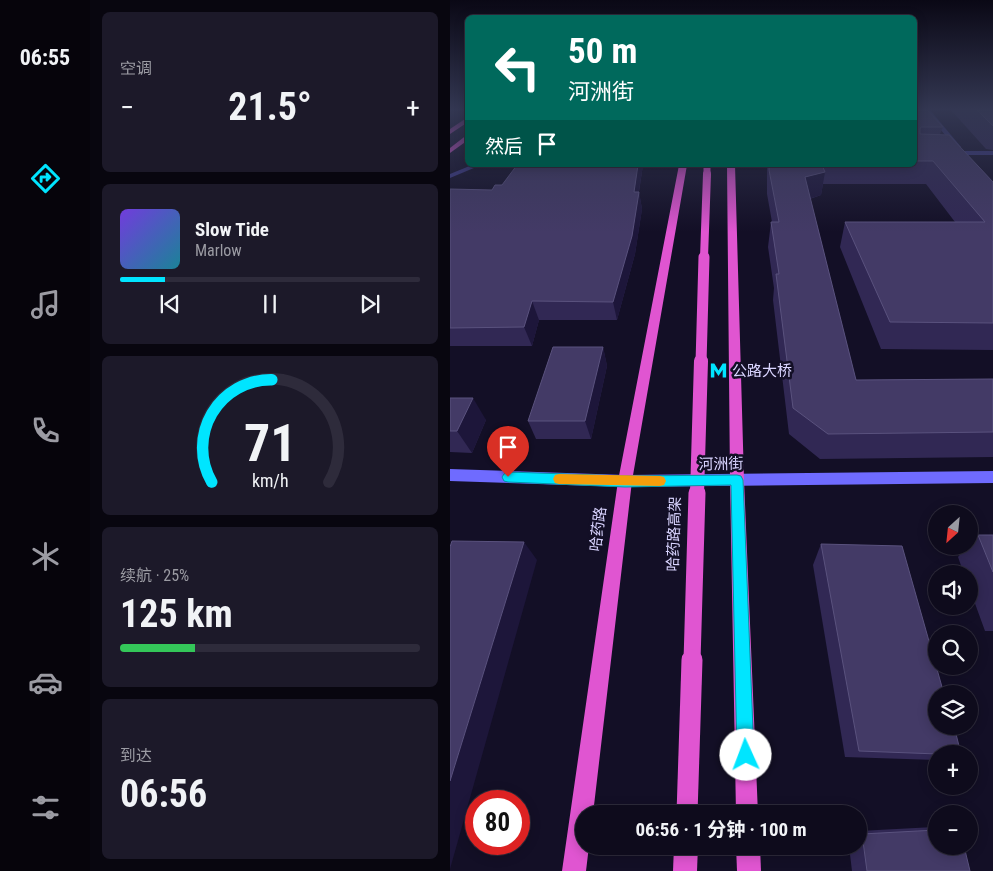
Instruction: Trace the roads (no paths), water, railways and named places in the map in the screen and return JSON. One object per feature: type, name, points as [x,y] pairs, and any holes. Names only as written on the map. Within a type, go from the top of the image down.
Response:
[{"type":"highway","name":"哈药路","points":[[574,871],[625,481],[683,167]]},
{"type":"highway","name":"哈药路高架","points":[[687,805],[707,167]]},
{"type":"highway","points":[[731,167],[737,480],[747,805]]},
{"type":"highway","points":[[685,871],[686,855]]},
{"type":"highway","points":[[748,855],[749,871]]},
{"type":"main road","name":"河洲街","points":[[450,475],[625,481],[993,477]]},
{"type":"street","points":[[961,151],[969,160]]},
{"type":"street","points":[[917,153],[993,153]]},
{"type":"street","points":[[450,176],[473,167]]},
{"type":"place","name":"公路大桥","points":[[718,371]]}]
